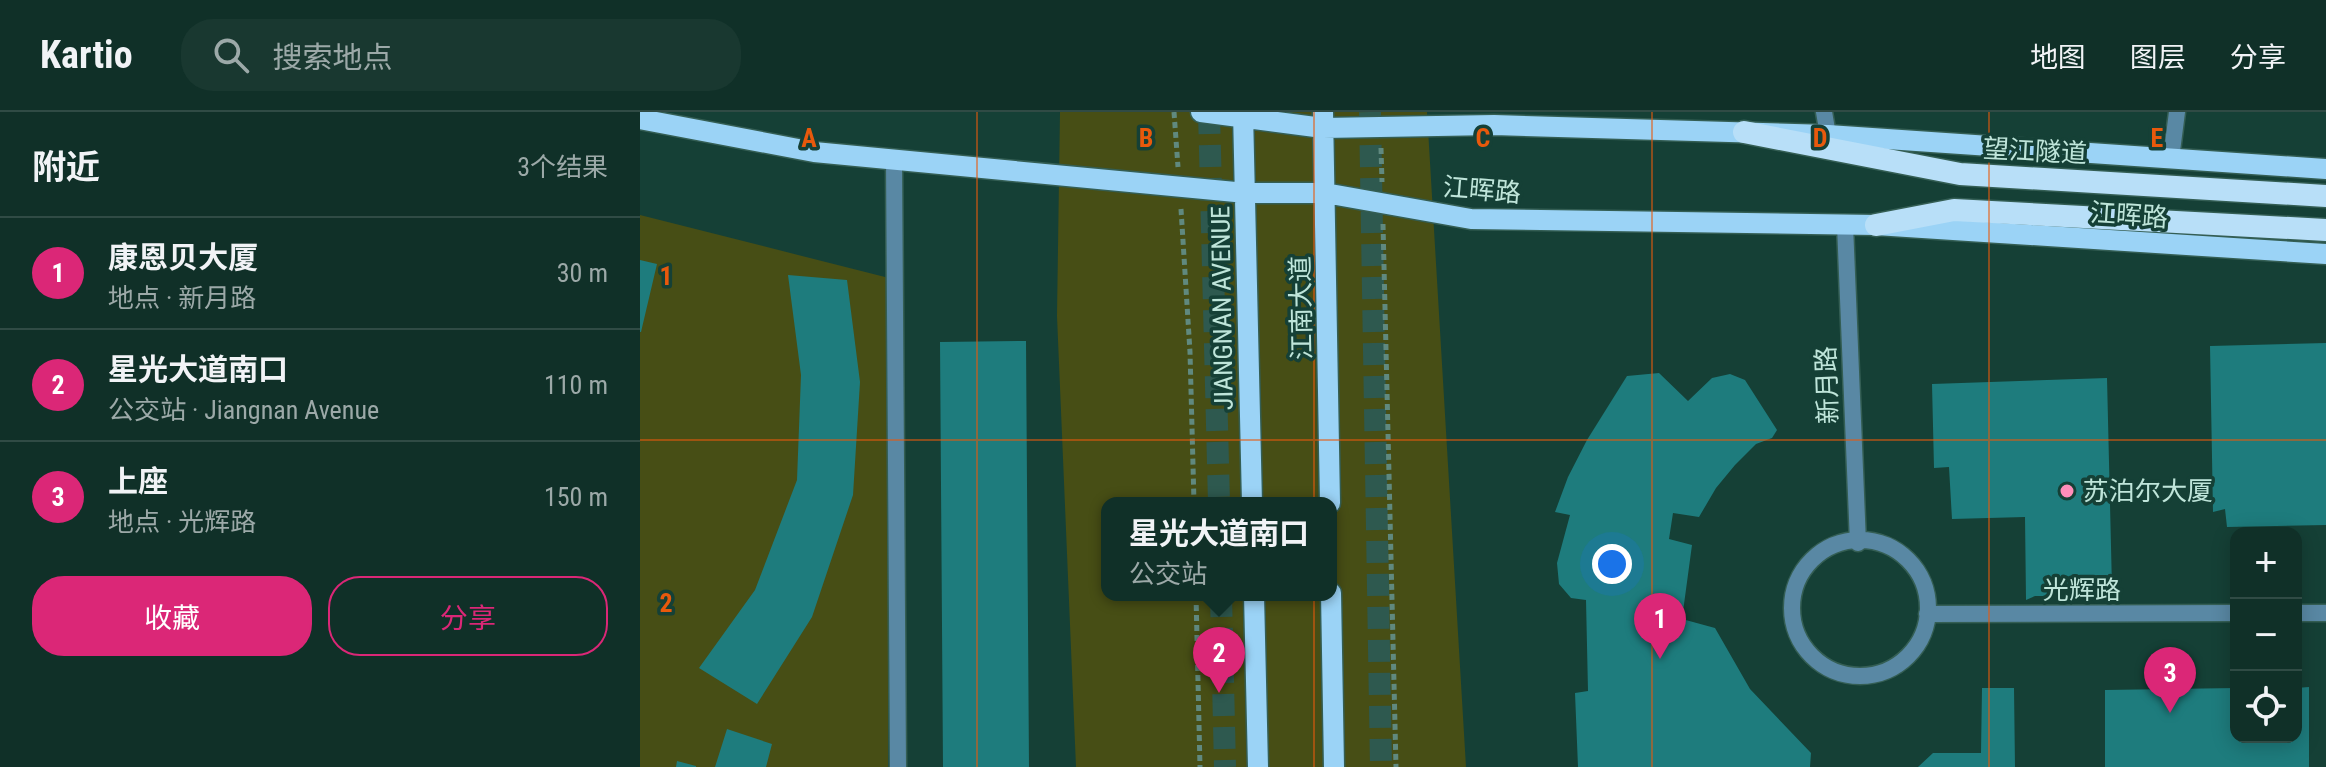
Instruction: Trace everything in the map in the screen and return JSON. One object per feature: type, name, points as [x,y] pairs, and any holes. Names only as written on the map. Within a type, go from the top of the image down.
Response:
[{"type":"highway","name":"望江隧道","points":[[1744,132],[1960,174],[2326,196]]},
{"type":"highway","points":[[1876,225],[1954,210],[2326,230]]},
{"type":"main road","points":[[1201,112],[1381,127],[1494,125],[1828,135],[2326,169]]},
{"type":"main road","name":"JIANGNAN AVENUE","points":[[1243,114],[1252,497]]},
{"type":"main road","name":"江晖路","points":[[640,119],[814,152],[1246,193],[1325,193],[1471,219],[1876,225],[2326,254]]},
{"type":"main road","name":"江南大道","points":[[1323,120],[1330,497]]},
{"type":"main road","points":[[1254,601],[1258,767]]},
{"type":"main road","points":[[1331,601],[1334,767]]},
{"type":"street","points":[[1824,112],[1828,135]]},
{"type":"street","points":[[2171,159],[2177,112]]},
{"type":"street","points":[[894,159],[898,767]]},
{"type":"street","name":"新月路","points":[[1845,225],[1858,543]]},
{"type":"street","points":[[1880,542],[1901,553],[1917,570],[1926,591],[1927,614],[1922,636],[1908,656],[1889,669],[1868,676],[1844,675],[1823,666],[1805,650],[1795,630],[1791,609],[1794,588],[1804,569],[1818,553],[1837,543],[1880,542]]},
{"type":"street","name":"光辉路","points":[[1927,614],[2230,613]]},
{"type":"street","points":[[2302,613],[2326,613]]},
{"type":"path","points":[[1174,112],[1190,352],[1194,497]]},
{"type":"path","points":[[1381,127],[1396,767]]},
{"type":"path","points":[[1196,601],[1200,767]]},
{"type":"green space","points":[[1060,112],[1427,112],[1466,767],[1076,767],[1057,316]]},
{"type":"green space","points":[[640,215],[889,278],[888,767],[640,767]]},
{"type":"building","points":[[640,260],[657,264],[641,332],[640,332]]},
{"type":"building","points":[[788,275],[847,280],[860,382],[853,495],[812,617],[757,704],[699,668],[755,590],[797,480],[801,375]]},
{"type":"building","points":[[1026,341],[1029,767],[943,767],[940,342]]},
{"type":"building","points":[[2326,343],[2326,525],[2227,527],[2225,509],[2213,512],[2210,346]]},
{"type":"building","points":[[1659,373],[1688,401],[1712,378],[1730,374],[1745,380],[1777,430],[1772,438],[1756,444],[1735,465],[1716,488],[1699,517],[1673,513],[1669,539],[1692,545],[1682,619],[1715,628],[1750,689],[1811,753],[1810,767],[1578,767],[1575,693],[1588,691],[1586,600],[1571,598],[1559,584],[1557,563],[1570,515],[1555,512],[1587,440],[1627,376]]},
{"type":"building","name":"苏泊尔大厦","points":[[2107,378],[2112,588],[2108,589],[2108,595],[2071,594],[2071,588],[2057,589],[2058,596],[2035,596],[2026,600],[2025,517],[1952,519],[1949,467],[1934,468],[1932,384]]},
{"type":"building","points":[[2309,687],[2309,767],[2105,767],[2105,690],[2230,688],[2230,743],[2302,743],[2302,688]]},
{"type":"building","points":[[1982,688],[2014,688],[2015,767],[1918,767],[1933,753],[1981,753]]},
{"type":"building","points":[[727,729],[772,744],[766,767],[715,767]]},
{"type":"building","points":[[677,761],[696,766],[696,767],[676,767]]},
{"type":"tunnel","points":[[1209,112],[1219,497]]},
{"type":"tunnel","points":[[1370,112],[1381,767]]},
{"type":"tunnel","points":[[1221,601],[1225,767]]},
{"type":"place","name":"苏泊尔大厦","points":[[2067,491]]},
{"type":"place","name":"康恩贝大厦","points":[[1660,659]]},
{"type":"place","name":"星光大道南口","points":[[1219,693]]},
{"type":"place","name":"上座","points":[[2170,713]]}]
